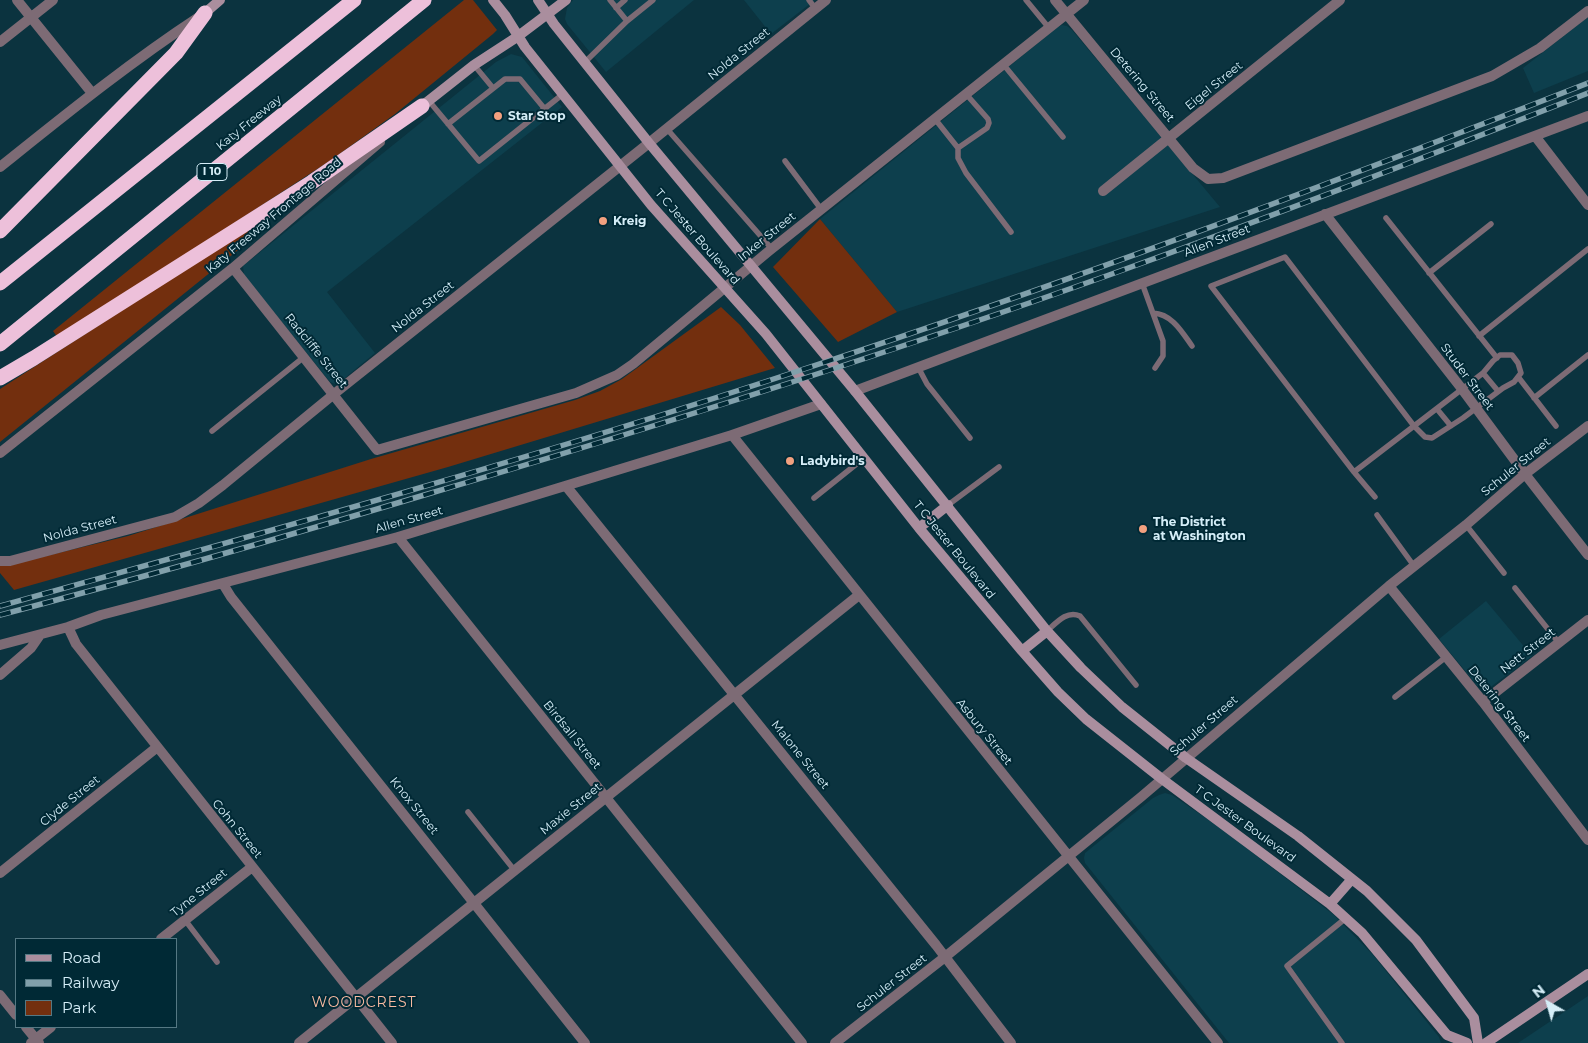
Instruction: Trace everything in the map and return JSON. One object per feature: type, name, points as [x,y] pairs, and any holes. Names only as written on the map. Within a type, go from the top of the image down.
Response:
[{"type":"highway","points":[[0,284],[354,0]]},
{"type":"highway","name":"Katy Freeway","points":[[0,344],[424,0]]},
{"type":"highway","points":[[0,231],[176,53],[205,13]]},
{"type":"highway","points":[[0,378],[312,182],[426,104]]},
{"type":"main road","points":[[205,13],[220,0]]},
{"type":"main road","name":"T C Jester Boulevard","points":[[493,0],[505,15],[518,37],[651,205],[766,334],[919,528],[1058,692],[1086,719],[1330,904],[1362,933],[1447,1036],[1467,1043]]},
{"type":"main road","name":"T C Jester Boulevard","points":[[538,0],[650,144],[855,391],[1047,630],[1081,668],[1122,707],[1186,758],[1298,836],[1367,891],[1416,940],[1474,1018],[1478,1043]]},
{"type":"main road","name":"Katy Freeway Frontage Road","points":[[426,104],[474,65],[518,37],[566,0]]},
{"type":"main road","points":[[919,528],[948,506]]},
{"type":"main road","points":[[1022,651],[1047,630]]},
{"type":"main road","points":[[1330,904],[1352,879]]},
{"type":"main road","points":[[1486,1043],[1588,974]]},
{"type":"street","points":[[17,0],[92,93]]},
{"type":"street","points":[[0,42],[53,0]]},
{"type":"street","name":"Nolda Street","points":[[0,561],[10,561],[175,517],[199,503],[650,144],[812,4],[826,0]]},
{"type":"street","name":"Detering Street","points":[[1055,0],[1193,168],[1208,179],[1223,178],[1492,76],[1540,48],[1588,11]]},
{"type":"street","name":"Inker Street","points":[[378,450],[576,393],[609,378],[633,364],[772,249],[1084,0]]},
{"type":"street","name":"Eigel Street","points":[[1103,191],[1340,0]]},
{"type":"street","points":[[0,167],[92,93],[154,47],[205,13]]},
{"type":"street","name":"Katy Freeway Frontage Road","points":[[0,453],[233,268],[426,104]]},
{"type":"street","name":"Allen Street","points":[[855,391],[1588,116]]},
{"type":"street","points":[[1535,136],[1588,206]]},
{"type":"street","name":"Studer Street","points":[[1325,214],[1462,389],[1588,555]]},
{"type":"street","name":"Radcliffe Street","points":[[233,268],[378,450]]},
{"type":"street","name":"Allen Street","points":[[0,645],[398,537],[732,435],[821,404]]},
{"type":"street","name":"Schuler Street","points":[[835,1043],[945,957],[1186,758],[1389,586],[1466,525],[1525,474],[1588,426]]},
{"type":"street","name":"Asbury Street","points":[[732,435],[1218,1043]]},
{"type":"street","name":"Malone Street","points":[[566,486],[945,957],[1010,1043]]},
{"type":"street","name":"Birdsall Street","points":[[398,537],[802,1043]]},
{"type":"street","name":"Knox Street","points":[[224,584],[231,598],[585,1043]]},
{"type":"street","name":"Detering Street","points":[[1389,586],[1483,702],[1588,840]]},
{"type":"street","name":"Maxie Street","points":[[299,1043],[859,595]]},
{"type":"street","name":"Nett Street","points":[[1483,702],[1588,620]]},
{"type":"street","name":"Cohn Street","points":[[68,628],[76,644],[156,748],[392,1043]]},
{"type":"street","points":[[0,675],[31,648],[40,635]]},
{"type":"street","name":"Clyde Street","points":[[0,873],[156,748]]},
{"type":"street","points":[[1579,828],[1588,820]]},
{"type":"street","name":"Tyne Street","points":[[162,938],[252,867]]},
{"type":"street","points":[[0,994],[15,1014]]},
{"type":"street","points":[[27,1028],[35,1042],[50,1028]]},
{"type":"lane","points":[[610,0],[627,21]]},
{"type":"lane","points":[[616,8],[625,0]]},
{"type":"lane","points":[[585,62],[627,21],[653,0]]},
{"type":"lane","points":[[1026,0],[1049,28]]},
{"type":"lane","points":[[1003,64],[1063,138]]},
{"type":"lane","points":[[474,65],[493,88]]},
{"type":"lane","points":[[448,124],[505,79],[520,79],[544,108]]},
{"type":"lane","points":[[426,104],[448,124],[479,161],[563,93]]},
{"type":"lane","points":[[958,148],[987,128],[989,123],[988,119],[966,94]]},
{"type":"lane","points":[[934,119],[958,148],[960,165],[1011,232]]},
{"type":"lane","points":[[667,128],[772,249]]},
{"type":"lane","points":[[786,161],[822,209]]},
{"type":"lane","points":[[1386,218],[1496,358]]},
{"type":"lane","points":[[1429,273],[1491,224]]},
{"type":"lane","points":[[1479,336],[1588,250]]},
{"type":"lane","points":[[1354,472],[1414,426],[1437,409],[1483,373],[1500,355],[1512,355],[1518,363],[1521,373],[1519,378],[1432,438],[1425,437],[1414,426],[1285,257],[1211,286],[1354,472],[1375,497]]},
{"type":"lane","points":[[1142,283],[1164,351],[1161,361],[1155,368]]},
{"type":"lane","points":[[1152,314],[1159,314],[1168,318],[1192,346]]},
{"type":"lane","points":[[1534,398],[1588,355]]},
{"type":"lane","points":[[212,431],[304,357]]},
{"type":"lane","points":[[918,367],[927,384],[970,438]]},
{"type":"lane","points":[[1483,373],[1498,391]]},
{"type":"lane","points":[[1519,378],[1556,426]]},
{"type":"lane","points":[[1437,409],[1451,426]]},
{"type":"lane","points":[[814,498],[864,458]]},
{"type":"lane","points":[[948,506],[999,467]]},
{"type":"lane","points":[[1377,515],[1414,566]]},
{"type":"lane","points":[[1466,525],[1504,573]]},
{"type":"lane","points":[[1515,588],[1558,643]]},
{"type":"lane","points":[[1047,630],[1067,615],[1074,614],[1080,616],[1136,685]]},
{"type":"lane","points":[[1395,697],[1446,657]]},
{"type":"lane","points":[[468,812],[515,871]]},
{"type":"lane","points":[[1342,1043],[1288,966],[1346,918]]},
{"type":"lane","points":[[185,920],[217,962]]},
{"type":"shaded area","points":[[573,0],[694,0],[606,72],[567,24],[565,19],[567,8]]},
{"type":"shaded area","points":[[744,0],[815,0],[771,34]]},
{"type":"shaded area","points":[[1588,17],[1588,71],[1534,93],[1523,68]]},
{"type":"shaded area","points":[[1062,25],[1072,30],[1220,207],[897,312],[820,219]]},
{"type":"shaded area","points":[[511,54],[522,57],[562,107],[327,292],[375,353],[340,382],[335,384],[330,382],[244,275],[243,266],[496,62]]},
{"type":"shaded area","points":[[1486,601],[1532,656],[1488,689],[1481,690],[1439,639]]},
{"type":"shaded area","points":[[1165,793],[1172,795],[1219,827],[1334,915],[1373,955],[1439,1037],[1441,1043],[1229,1043],[1085,863],[1085,853],[1153,798]]},
{"type":"shaded area","points":[[1588,996],[1588,1043],[1518,1043]]},
{"type":"green space","points":[[464,0],[473,0],[497,30],[493,34],[395,114],[331,160],[58,338],[53,331]]},
{"type":"green space","points":[[820,219],[897,312],[838,342],[773,267]]},
{"type":"green space","points":[[248,229],[253,238],[0,442],[0,389]]},
{"type":"green space","points":[[721,307],[740,325],[775,368],[448,467],[14,590],[0,573],[0,566],[128,536],[371,459],[575,400],[600,391],[622,379]]},
{"type":"railway","points":[[0,606],[500,464],[798,371],[997,304],[1195,233],[1588,83]]},
{"type":"railway","points":[[0,615],[368,512],[594,444],[852,363],[1024,305],[1169,253],[1349,186],[1588,93]]},
{"type":"place","name":"Star Stop","points":[[498,116]]},
{"type":"place","name":"Kreig","points":[[603,221]]},
{"type":"place","name":"Ladybird's","points":[[790,461]]},
{"type":"place","name":"The District at Washington","points":[[1143,529]]},
{"type":"district","name":"WOODCREST","points":[[364,1003]]}]
